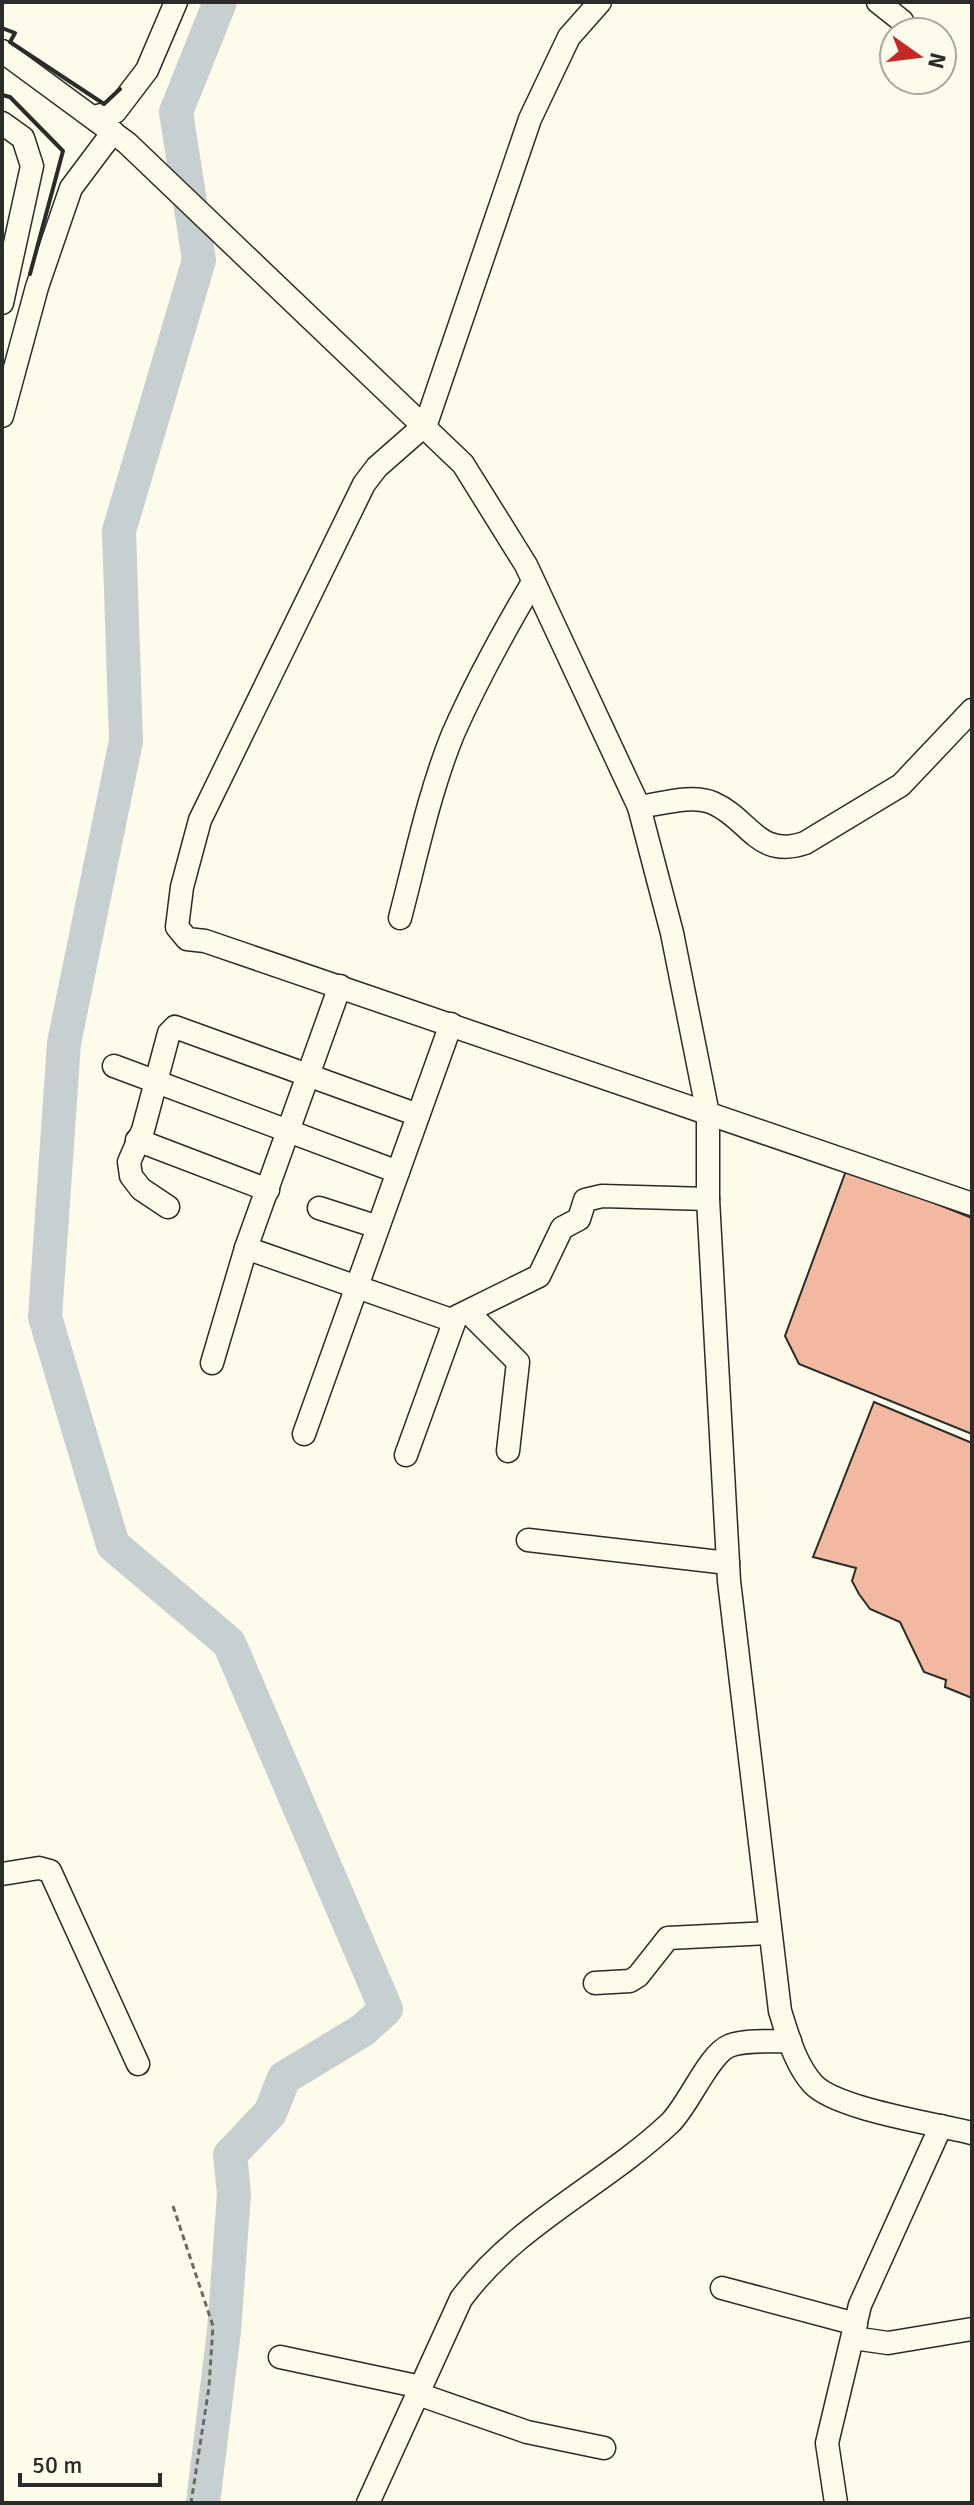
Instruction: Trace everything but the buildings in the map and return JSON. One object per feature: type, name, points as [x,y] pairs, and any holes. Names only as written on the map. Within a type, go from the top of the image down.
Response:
[{"type":"street","points":[[93,117],[115,112],[147,70],[176,2]]},
{"type":"street","points":[[600,2],[569,37],[530,119],[426,424],[377,467],[364,484],[200,820],[182,887],[177,921],[183,937],[205,941],[340,986],[972,1204]]},
{"type":"street","points":[[878,2],[896,16]]},
{"type":"street","points":[[2,51],[120,137],[426,424],[463,464],[533,582],[639,807],[672,933],[708,1114],[708,1199],[728,1563],[780,2011],[795,2056],[814,2086],[847,2103],[972,2133]]},
{"type":"street","points":[[2,123],[23,138],[32,166],[2,303]]},
{"type":"street","points":[[2,416],[37,287],[71,188],[120,137]]},
{"type":"street","points":[[400,918],[435,785],[453,735],[498,641],[533,582]]},
{"type":"street","points":[[639,807],[691,800],[715,804],[759,839],[779,847],[805,843],[901,785],[972,710]]},
{"type":"street","points":[[212,1363],[246,1248],[340,986]]},
{"type":"street","points":[[304,1434],[451,1024]]},
{"type":"street","points":[[168,1207],[141,1189],[131,1176],[129,1162],[157,1083],[169,1033],[175,1027],[418,1115]]},
{"type":"street","points":[[114,1066],[398,1172]]},
{"type":"street","points":[[137,1140],[268,1190]]},
{"type":"street","points":[[406,1455],[461,1317],[539,1276],[562,1228],[579,1219],[585,1200],[602,1196],[708,1199]]},
{"type":"street","points":[[319,1208],[378,1227]]},
{"type":"street","points":[[246,1248],[461,1317],[518,1362],[508,1451]]},
{"type":"street","points":[[528,1540],[728,1563]]},
{"type":"street","points":[[2,1874],[39,1868],[50,1871],[138,2064]]},
{"type":"street","points":[[595,1983],[630,1981],[638,1976],[662,1941],[668,1938],[769,1933]]},
{"type":"street","points":[[368,2503],[461,2299],[511,2243],[665,2128],[724,2049],[744,2043],[790,2041]]},
{"type":"street","points":[[836,2503],[827,2443],[855,2331],[877,2264],[941,2126]]},
{"type":"street","points":[[722,2288],[888,2343],[972,2329]]},
{"type":"street","points":[[280,2357],[419,2391],[527,2432],[604,2448]]},
{"type":"path","points":[[173,2206],[213,2326],[209,2387],[191,2503]]},
{"type":"waterway","points":[[203,2503],[224,2331],[234,2193],[230,2155],[270,2113],[284,2078],[363,2030],[386,2009],[229,1643],[113,1545],[45,1317],[64,1043],[126,741],[119,531],[199,260],[176,112],[220,2]]},
{"type":"wall","points":[[2,28],[15,33],[10,42],[104,104],[120,89]]},
{"type":"wall","points":[[2,95],[10,97],[63,151],[30,274]]}]
